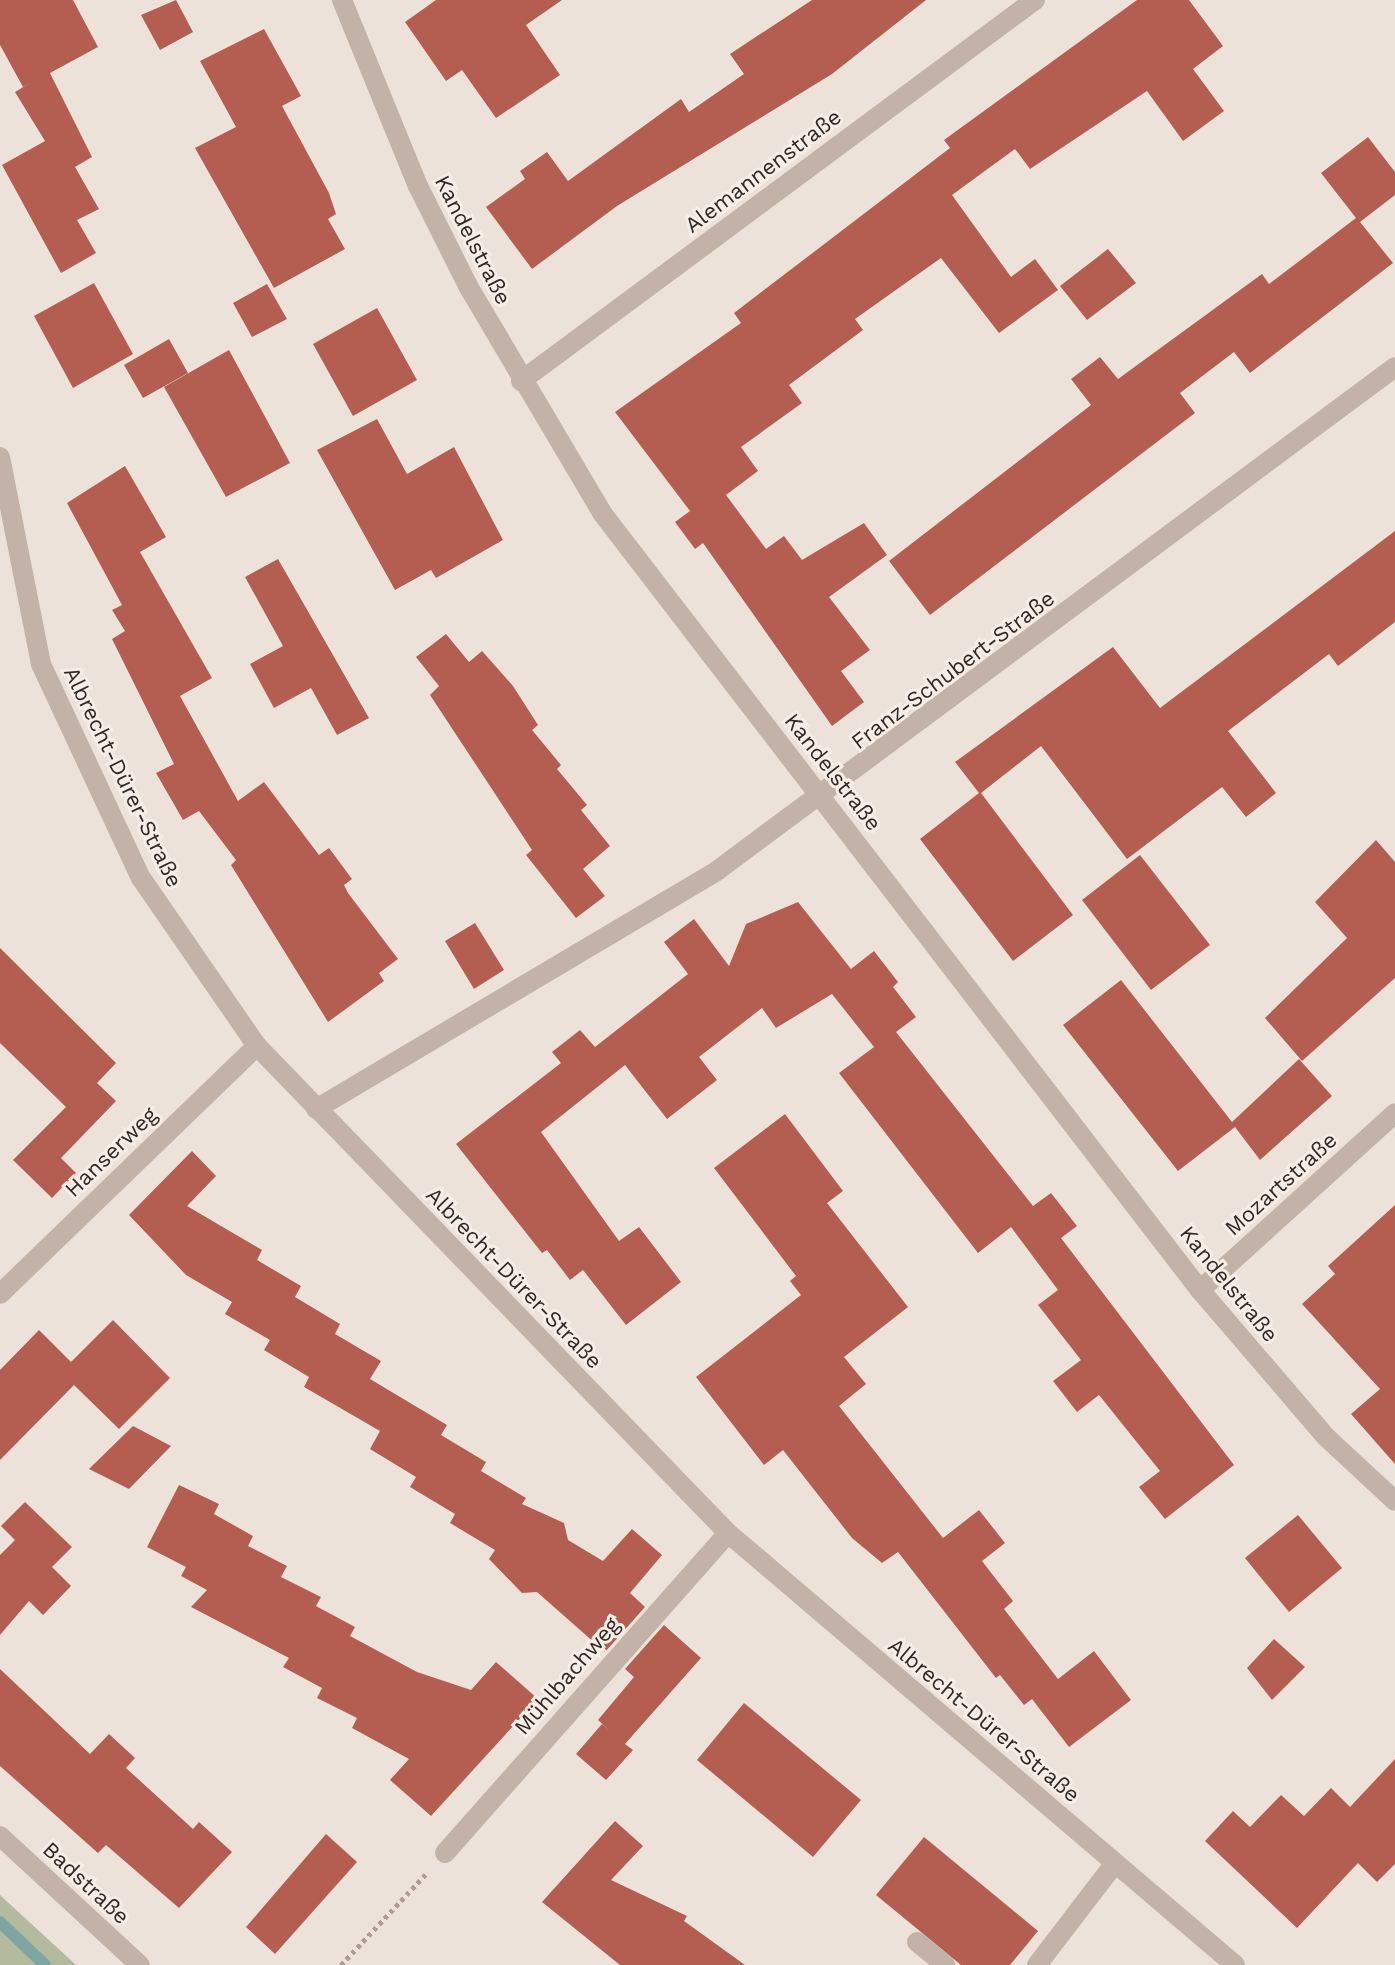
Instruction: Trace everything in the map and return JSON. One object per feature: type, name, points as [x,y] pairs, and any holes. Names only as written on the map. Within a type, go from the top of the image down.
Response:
[{"type":"street","name":"Kandelstraße","points":[[342,0],[418,186],[521,381],[602,513],[1200,1290],[1326,1437],[1395,1501]]},
{"type":"street","name":"Alemannenstraße","points":[[521,381],[1035,0]]},
{"type":"street","name":"Franz-Schubert-Straße","points":[[316,1109],[718,870],[823,798],[1395,367]]},
{"type":"street","name":"Albrecht-Dürer-Straße","points":[[0,457],[8,566],[41,664],[141,878],[257,1046],[728,1533],[1235,1965]]},
{"type":"street","name":"Hanserweg","points":[[0,1294],[257,1046]]},
{"type":"street","name":"Mozartstraße","points":[[1200,1290],[1395,1113]]},
{"type":"street","name":"Mühlbachweg","points":[[445,1853],[728,1533]]},
{"type":"street","name":"Badstraße","points":[[0,1836],[140,1965]]},
{"type":"street","points":[[1037,1965],[1115,1863]]},
{"type":"street","points":[[917,1942],[945,1965]]},
{"type":"path","points":[[341,1965],[445,1853]]},
{"type":"green space","points":[[0,1895],[76,1965],[0,1965]]},
{"type":"building","points":[[0,0],[73,0],[98,47],[50,73],[92,157],[75,167],[99,209],[77,220],[96,253],[61,273],[2,165],[45,141],[15,92],[30,83],[23,87],[0,45]]},
{"type":"building","points":[[176,0],[193,32],[160,50],[141,15]]},
{"type":"building","points":[[436,0],[562,0],[526,25],[560,75],[496,118],[462,70],[446,81],[405,22]]},
{"type":"building","points":[[812,0],[926,0],[832,74],[617,206],[532,269],[486,207],[525,179],[520,171],[547,152],[568,181],[681,99],[689,112],[744,74],[730,54]]},
{"type":"building","points":[[1137,0],[1189,0],[1223,46],[1193,69],[1224,111],[1183,141],[1147,91],[1030,169],[1015,149],[952,195],[1011,277],[1035,259],[1058,290],[999,333],[941,258],[855,319],[863,330],[789,385],[802,403],[741,447],[758,471],[726,495],[766,549],[784,536],[802,560],[864,523],[887,555],[829,597],[870,650],[841,671],[864,702],[832,726],[703,543],[695,549],[675,522],[690,511],[615,412],[741,323],[734,313],[950,148],[944,140]]},
{"type":"building","points":[[264,29],[301,96],[282,106],[329,193],[336,214],[328,219],[345,249],[274,288],[195,148],[236,127],[200,61]]},
{"type":"building","points":[[1368,137],[1395,172],[1395,195],[1360,222],[1393,263],[1250,373],[1234,352],[1180,393],[1195,413],[930,615],[889,561],[1091,405],[1071,379],[1100,357],[1118,379],[1262,274],[1269,284],[1356,218],[1321,173]]},
{"type":"building","points":[[1108,249],[1136,283],[1087,320],[1060,286]]},
{"type":"building","points":[[94,283],[133,354],[73,388],[34,316]]},
{"type":"building","points":[[267,284],[287,319],[252,337],[233,303]]},
{"type":"building","points":[[377,308],[417,380],[353,416],[313,344]]},
{"type":"building","points":[[169,339],[188,373],[143,398],[124,365]]},
{"type":"building","points":[[229,350],[290,463],[226,497],[164,387]]},
{"type":"building","points":[[377,419],[407,474],[454,447],[503,540],[436,578],[431,570],[395,590],[317,450]]},
{"type":"building","points":[[125,466],[166,537],[140,552],[212,678],[180,696],[238,801],[264,782],[319,855],[329,848],[352,879],[344,885],[348,893],[398,959],[379,973],[384,981],[328,1022],[231,865],[236,860],[199,811],[183,820],[156,773],[174,764],[112,639],[125,631],[112,610],[122,605],[67,503]]},
{"type":"building","points":[[1395,531],[1395,622],[1338,666],[1329,654],[1228,731],[1276,793],[1246,817],[1222,787],[1127,859],[1041,746],[981,793],[1073,915],[1013,961],[920,839],[979,793],[955,762],[1113,647],[1160,708]]},
{"type":"building","points":[[278,559],[369,718],[337,735],[311,688],[274,708],[250,664],[283,646],[245,577]]},
{"type":"building","points":[[446,634],[469,662],[482,651],[513,686],[538,725],[532,730],[561,765],[557,769],[587,805],[581,810],[610,846],[583,869],[605,896],[576,918],[526,855],[532,850],[430,695],[439,686],[416,657]]},
{"type":"building","points":[[1376,840],[1395,862],[1395,978],[1302,1061],[1265,1018],[1347,938],[1315,902]]},
{"type":"building","points":[[1140,855],[1210,945],[1151,990],[1082,900]]},
{"type":"building","points":[[798,902],[851,969],[874,951],[898,982],[893,987],[916,1017],[896,1032],[1033,1206],[1051,1193],[1077,1226],[1061,1238],[1234,1465],[1165,1519],[1139,1487],[1160,1471],[1099,1395],[1077,1412],[1053,1381],[1081,1360],[1038,1305],[1058,1290],[1011,1227],[978,1253],[839,1073],[874,1047],[832,994],[776,1028],[762,1008],[699,1057],[717,1080],[667,1119],[625,1065],[541,1132],[619,1241],[639,1227],[681,1282],[626,1325],[583,1270],[570,1280],[547,1250],[542,1253],[456,1144],[561,1063],[552,1052],[580,1030],[595,1047],[688,974],[664,942],[694,919],[729,966],[746,924]]},
{"type":"building","points":[[475,923],[504,970],[474,989],[445,941]]},
{"type":"building","points":[[0,948],[116,1063],[97,1083],[116,1101],[61,1158],[76,1173],[52,1198],[13,1160],[66,1107],[0,1043]]},
{"type":"building","points":[[1121,980],[1232,1122],[1299,1059],[1332,1096],[1260,1160],[1235,1127],[1178,1171],[1063,1025]]},
{"type":"building","points":[[785,1114],[843,1191],[827,1203],[908,1307],[844,1357],[866,1384],[839,1406],[943,1538],[979,1510],[1005,1543],[982,1561],[1013,1601],[1004,1609],[1058,1679],[1094,1651],[1131,1700],[1069,1747],[1032,1699],[1024,1705],[1000,1675],[996,1678],[898,1552],[882,1563],[852,1538],[783,1450],[764,1465],[696,1377],[801,1295],[790,1281],[796,1276],[714,1168]]},
{"type":"building","points":[[192,1151],[216,1176],[187,1206],[262,1250],[257,1260],[301,1286],[295,1297],[340,1324],[335,1334],[381,1361],[370,1379],[447,1425],[441,1435],[486,1462],[481,1471],[526,1498],[522,1504],[564,1523],[568,1540],[603,1561],[632,1529],[662,1555],[630,1593],[645,1607],[605,1652],[537,1592],[522,1593],[489,1559],[495,1550],[450,1523],[455,1514],[410,1487],[416,1477],[370,1449],[380,1431],[304,1387],[309,1377],[264,1350],[270,1340],[225,1314],[232,1302],[186,1275],[129,1215]]},
{"type":"building","points":[[1395,1205],[1395,1464],[1351,1414],[1380,1389],[1302,1304],[1335,1274],[1328,1266]]},
{"type":"building","points":[[113,1320],[170,1378],[119,1429],[74,1385],[0,1460],[0,1370],[39,1330],[71,1362]]},
{"type":"building","points":[[133,1426],[171,1446],[129,1489],[89,1469]]},
{"type":"building","points":[[179,1485],[219,1504],[214,1514],[253,1536],[248,1546],[287,1566],[281,1577],[321,1597],[316,1606],[355,1627],[350,1636],[417,1672],[471,1690],[496,1662],[538,1699],[431,1816],[390,1780],[409,1759],[352,1728],[357,1718],[317,1698],[322,1688],[283,1667],[289,1658],[191,1607],[207,1590],[181,1576],[186,1567],[147,1547]]},
{"type":"building","points":[[25,1502],[72,1547],[52,1567],[71,1586],[43,1615],[29,1601],[0,1635],[0,1555],[15,1540],[1,1526]]},
{"type":"building","points":[[1298,1515],[1342,1568],[1289,1612],[1245,1558]]},
{"type":"building","points":[[664,1625],[701,1658],[625,1744],[633,1750],[606,1780],[576,1754],[602,1724],[611,1732],[598,1720],[634,1677],[625,1669]]},
{"type":"building","points":[[1274,1639],[1305,1667],[1272,1700],[1247,1668]]},
{"type":"building","points":[[0,1669],[90,1754],[109,1734],[135,1758],[126,1768],[193,1829],[199,1822],[232,1852],[179,1908],[106,1845],[98,1853],[0,1766]]},
{"type":"building","points":[[744,1703],[861,1800],[813,1857],[697,1760]]},
{"type":"building","points":[[1395,1759],[1395,1864],[1377,1882],[1358,1863],[1297,1928],[1205,1841],[1233,1811],[1250,1827],[1281,1795],[1304,1816],[1331,1788],[1350,1807]]},
{"type":"building","points":[[615,1821],[643,1846],[611,1880],[687,1916],[684,1921],[745,1965],[620,1965],[542,1902]]},
{"type":"building","points":[[326,1834],[357,1862],[275,1954],[246,1927]]},
{"type":"building","points":[[924,1837],[1038,1931],[1010,1965],[961,1965],[876,1895]]},
{"type":"waterway","points":[[0,1922],[45,1965]]}]
